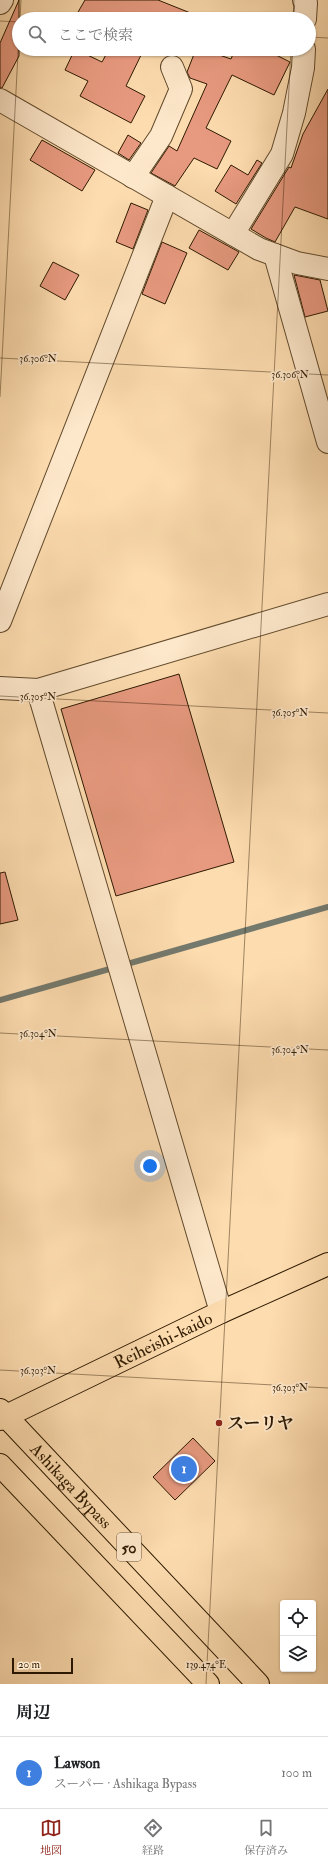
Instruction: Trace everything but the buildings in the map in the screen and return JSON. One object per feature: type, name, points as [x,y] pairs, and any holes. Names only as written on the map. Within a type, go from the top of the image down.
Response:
[{"type":"main road","name":"Reiheishi-kaido","points":[[2,1415],[221,1312],[328,1264]]},
{"type":"main road","name":"Ashikaga Bypass","points":[[2,1415],[258,1684]]},
{"type":"main road","name":"50","points":[[0,1465],[208,1684]]},
{"type":"street","points":[[0,4],[2,0]]},
{"type":"street","points":[[304,0],[306,3],[305,12]]},
{"type":"street","points":[[233,234],[282,154],[294,113],[302,76],[303,56]]},
{"type":"street","points":[[133,176],[161,136],[181,89],[172,67]]},
{"type":"street","points":[[0,100],[259,249],[297,263],[328,269]]},
{"type":"street","points":[[0,621],[167,196]]},
{"type":"street","points":[[275,255],[328,442]]},
{"type":"street","points":[[0,688],[38,690],[328,604]]},
{"type":"street","points":[[38,690],[221,1312]]},
{"type":"waterway","points":[[0,1000],[328,907]]},
{"type":"place","name":"スーリヤ","points":[[219,1423]]},
{"type":"place","name":"Lawson","points":[[184,1469]]}]
